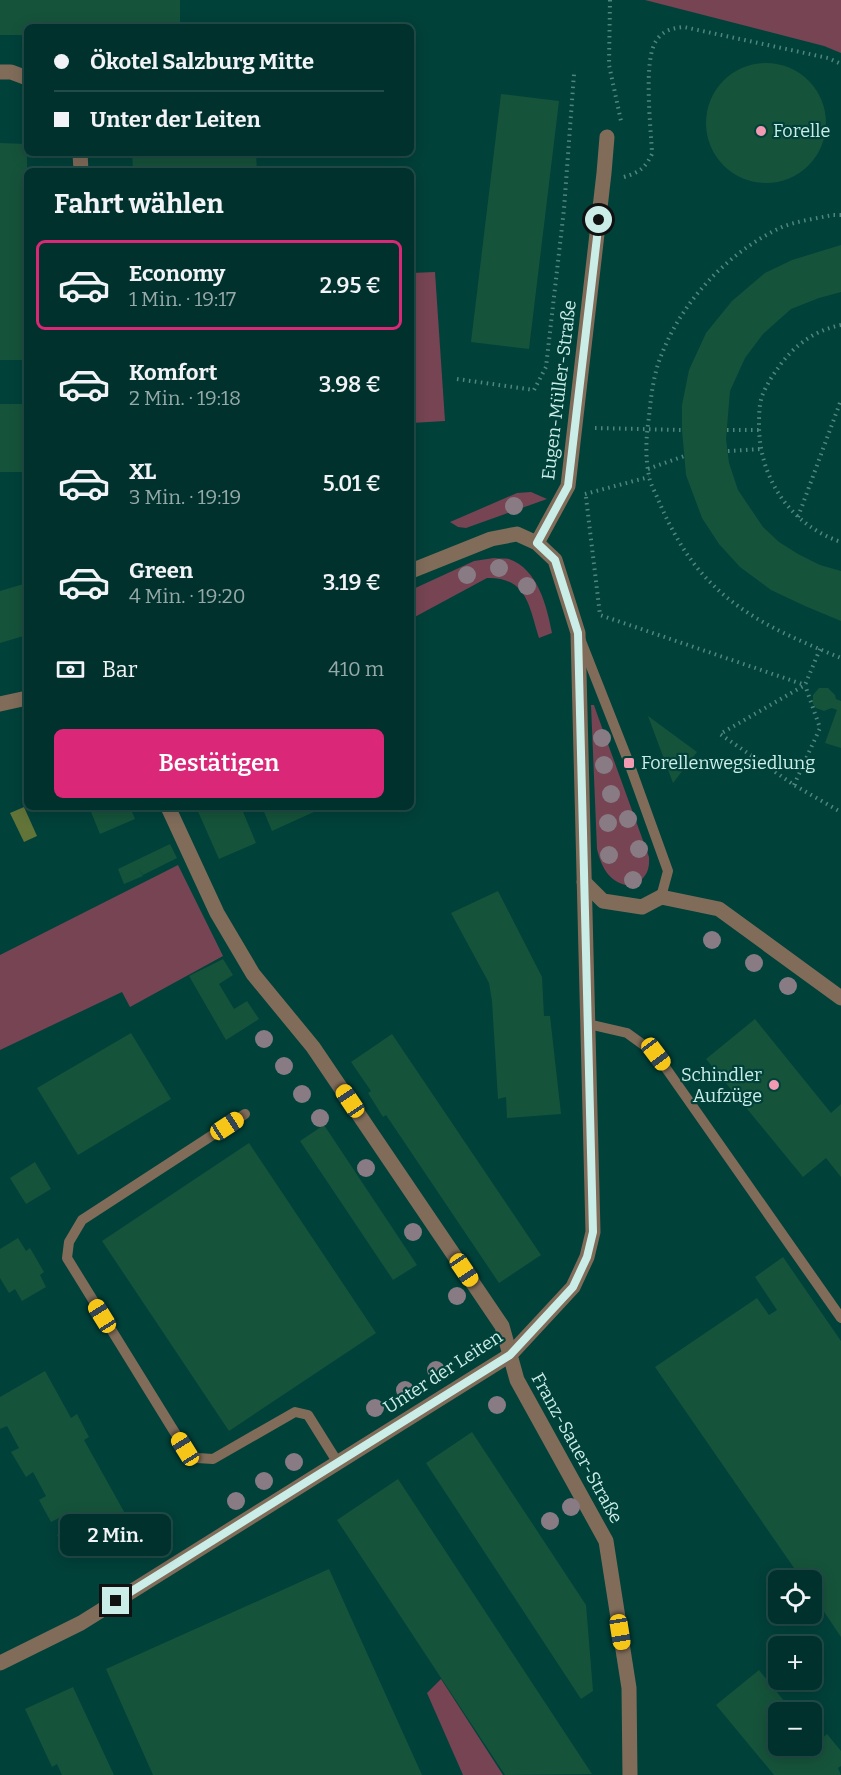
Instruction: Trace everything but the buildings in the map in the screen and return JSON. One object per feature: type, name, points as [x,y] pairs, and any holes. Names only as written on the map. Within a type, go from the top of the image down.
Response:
[{"type":"street","points":[[0,72],[11,72],[24,77]]},
{"type":"street","name":"Eugen-Müller-Straße","points":[[537,543],[568,486],[607,137]]},
{"type":"street","points":[[414,570],[491,539],[517,534],[537,543],[555,560],[578,633],[584,882],[603,901],[642,907],[661,897],[719,909],[841,998]]},
{"type":"street","points":[[0,704],[24,699]]},
{"type":"street","name":"Franz-Sauer-Straße","points":[[169,810],[217,912],[253,974],[313,1047],[502,1326],[517,1380],[606,1541],[629,1688],[630,1775]]},
{"type":"street","name":"Unter der Leiten","points":[[0,1663],[81,1623],[510,1355],[573,1287],[587,1257],[593,1232],[584,882]]},
{"type":"lane","points":[[578,633],[668,871],[661,897]]},
{"type":"lane","points":[[588,1024],[627,1033],[656,1054],[841,1318]]},
{"type":"lane","points":[[245,1114],[82,1220],[69,1242],[67,1258],[185,1449],[196,1458],[213,1460],[295,1412],[308,1415],[338,1462]]},
{"type":"path","points":[[610,0],[609,65],[623,130]]},
{"type":"path","points":[[604,173],[624,177],[638,173],[646,167],[652,154],[650,64],[656,40],[669,28],[684,27],[828,58],[841,64]]},
{"type":"path","points":[[458,379],[534,390],[546,367],[564,209],[574,74]]},
{"type":"path","points":[[624,165],[624,177]]},
{"type":"path","points":[[841,215],[832,214],[780,228],[737,255],[706,283],[681,316],[663,351],[651,391],[647,429],[649,477],[681,547],[711,584],[749,614],[791,637],[841,658]]},
{"type":"path","points":[[841,326],[830,327],[808,338],[788,354],[773,375],[762,397],[759,430],[764,463],[772,486],[788,508],[810,528],[841,542]]},
{"type":"path","points":[[798,517],[841,400]]},
{"type":"path","points":[[575,428],[682,430]]},
{"type":"path","points":[[727,430],[759,430]]},
{"type":"path","points":[[728,451],[762,449]]},
{"type":"path","points":[[648,469],[684,456]]},
{"type":"path","points":[[568,486],[585,494],[649,477]]},
{"type":"path","points":[[585,494],[600,615],[805,685]]},
{"type":"path","points":[[820,649],[805,685],[720,734],[794,785],[841,812]]},
{"type":"path","points":[[794,785],[820,728],[805,685]]},
{"type":"shaded area","points":[[645,0],[841,0],[841,53],[824,46]]},
{"type":"shaded area","points":[[435,272],[445,421],[414,423],[414,273]]},
{"type":"shaded area","points":[[531,492],[547,499],[466,528],[458,527],[450,522],[517,493]]},
{"type":"shaded area","points":[[494,558],[509,559],[527,571],[540,590],[552,633],[539,638],[524,596],[511,582],[500,579],[487,578],[414,617],[414,589],[474,561]]},
{"type":"shaded area","points":[[591,705],[594,705],[649,857],[646,874],[632,886],[618,882],[608,874],[601,863],[597,849]]},
{"type":"shaded area","points":[[24,807],[37,836],[24,842],[10,813]]},
{"type":"shaded area","points":[[178,865],[223,956],[130,1007],[122,992],[0,1050],[0,955]]},
{"type":"shaded area","points":[[441,1679],[503,1775],[463,1775],[427,1693]]},
{"type":"place","name":"Forelle","points":[[761,131]]},
{"type":"place","name":"Forellenwegsiedlung","points":[[629,763]]},
{"type":"place","name":"Schindler Aufzüge","points":[[774,1085]]},
{"type":"route","points":[[116,1601],[510,1355],[573,1287],[587,1257],[593,1232],[578,633],[555,560],[537,543],[568,486],[599,220]]}]
